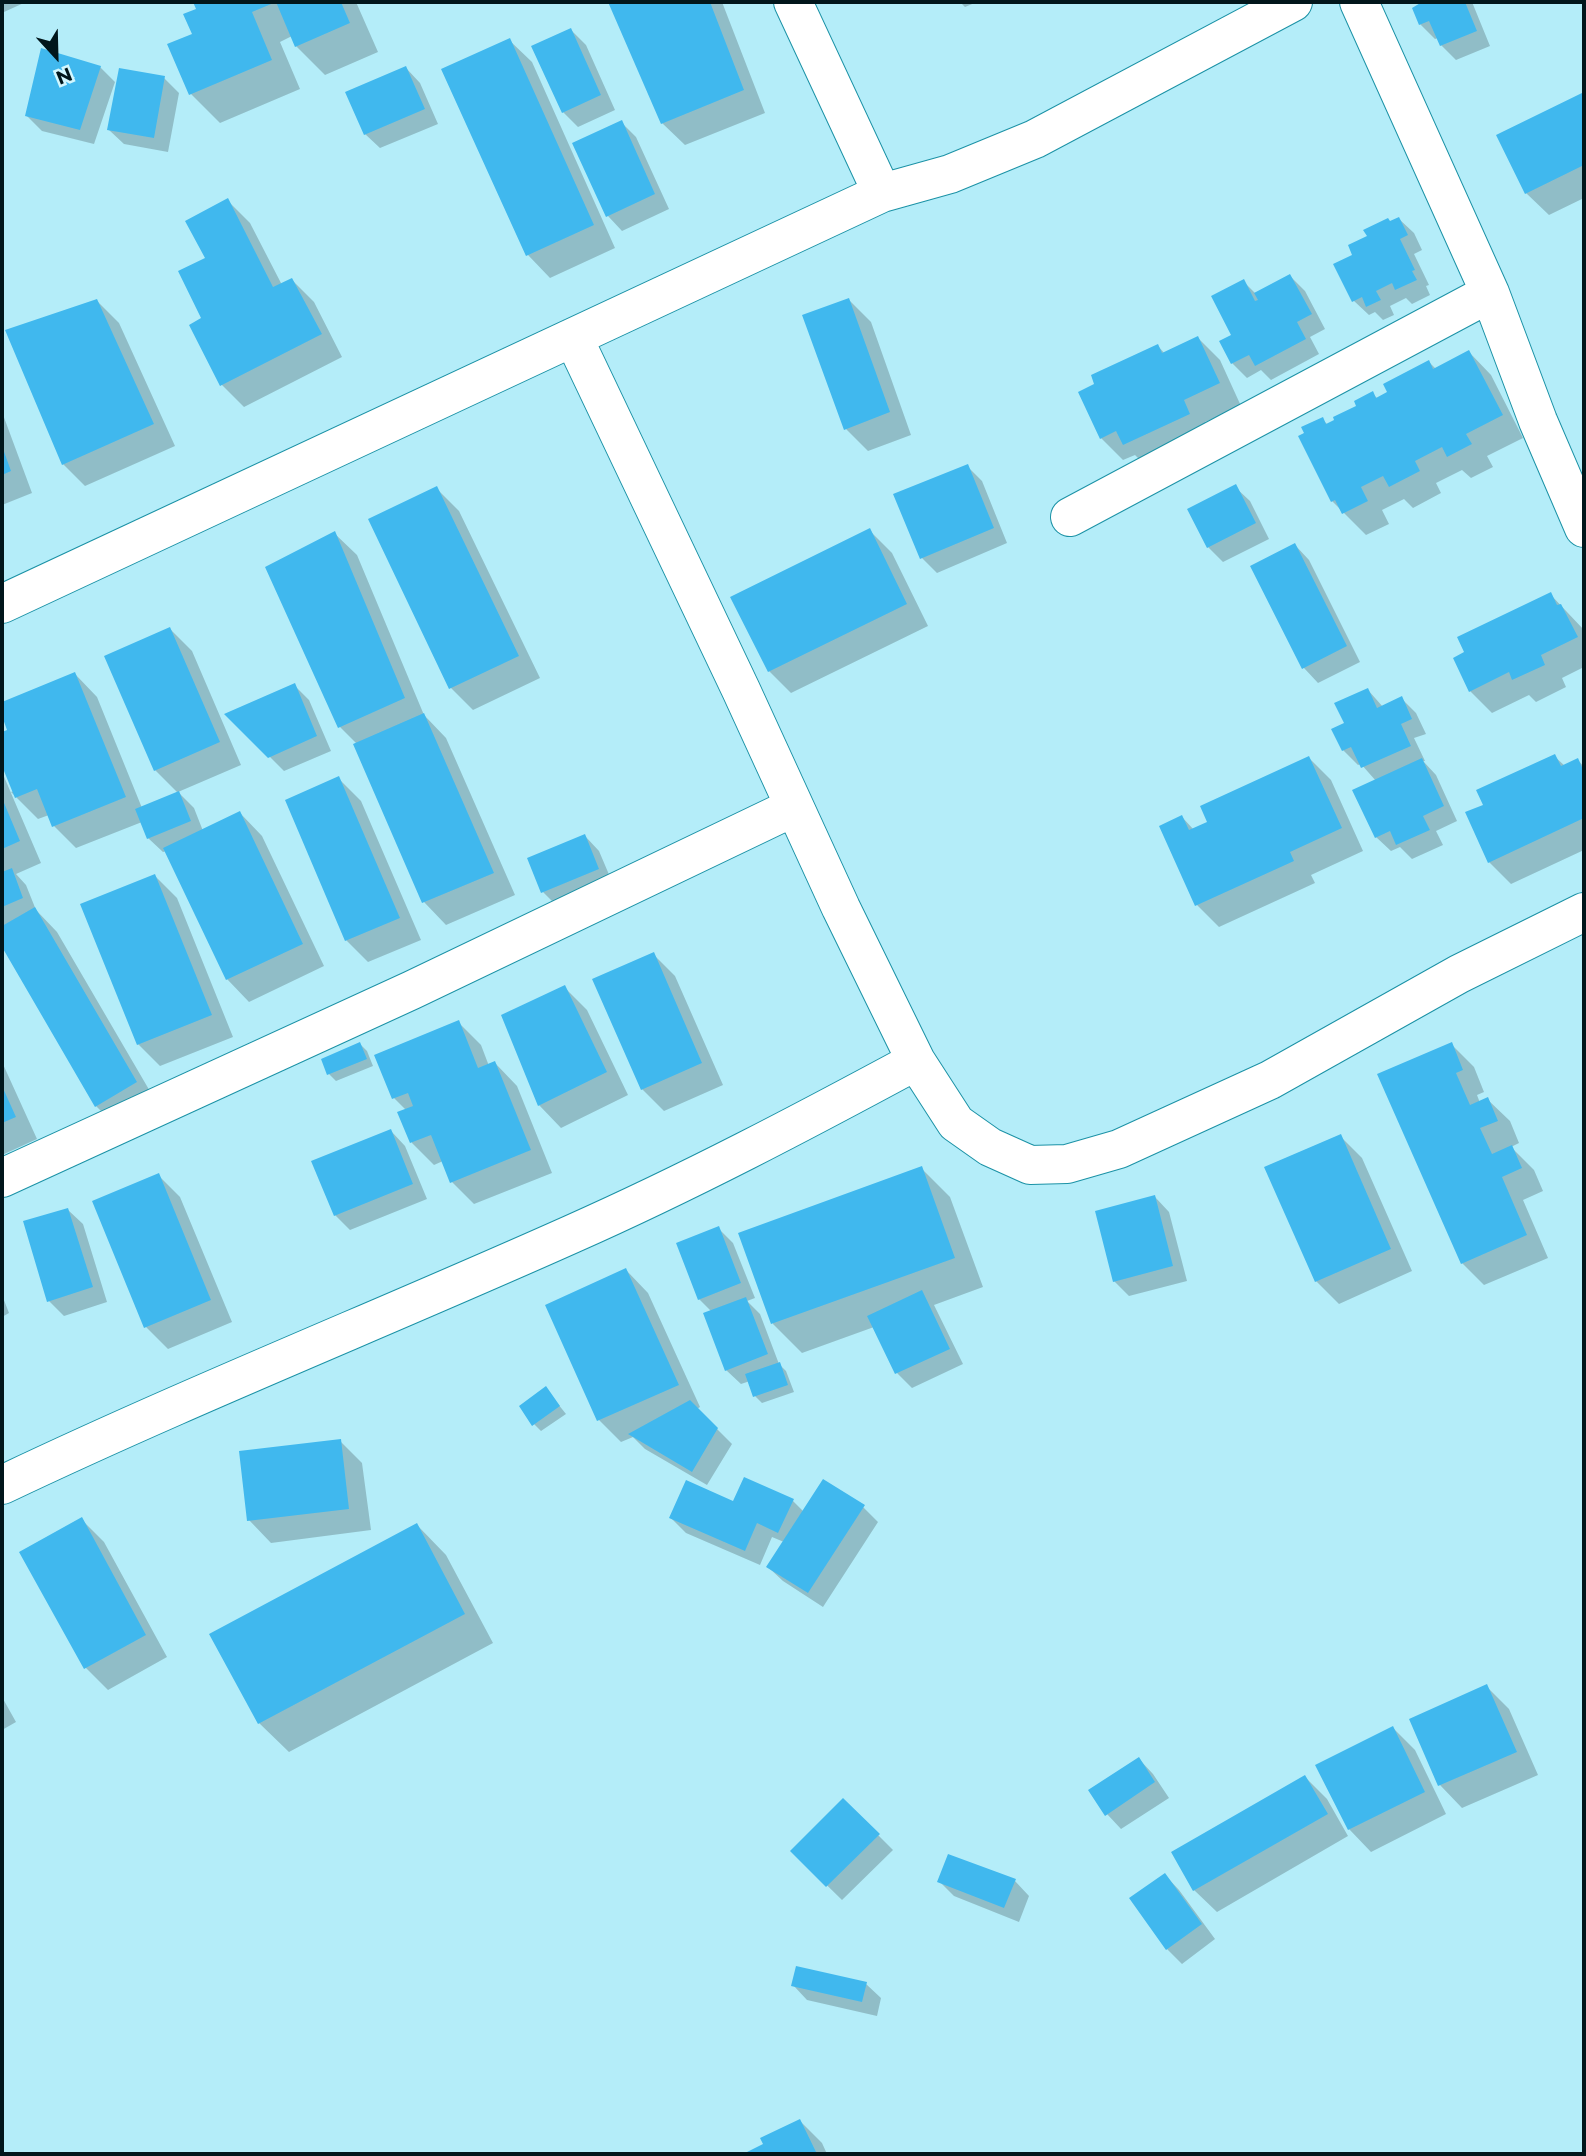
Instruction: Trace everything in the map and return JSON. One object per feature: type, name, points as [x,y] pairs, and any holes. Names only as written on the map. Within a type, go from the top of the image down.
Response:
[{"type":"street","points":[[793,2],[882,193]]},
{"type":"street","points":[[2,604],[882,193],[950,174],[1035,139],[1293,2]]},
{"type":"street","points":[[1360,2],[1490,293],[1538,421],[1584,528]]},
{"type":"street","points":[[1070,517],[1490,293]]},
{"type":"street","points":[[574,338],[916,1061],[956,1123],[990,1147],[1030,1165],[1067,1164],[1119,1149],[1270,1080],[1460,974],[1584,912]]},
{"type":"street","points":[[2,1178],[400,996],[794,807]]},
{"type":"street","points":[[2,1485],[106,1436],[585,1228],[758,1145],[916,1061]]},
{"type":"building","points":[[193,2],[276,2],[252,12],[272,60],[189,95],[167,44],[192,34],[183,14],[196,9]]},
{"type":"building","points":[[276,2],[341,2],[350,23],[295,47]]},
{"type":"building","points":[[608,2],[710,2],[744,90],[661,124]]},
{"type":"building","points":[[1422,2],[1465,2],[1477,31],[1440,46],[1429,21],[1419,25],[1412,8]]},
{"type":"building","points":[[571,28],[601,95],[562,113],[531,46]]},
{"type":"building","points":[[510,38],[594,225],[526,256],[441,69]]},
{"type":"building","points":[[41,48],[101,66],[80,130],[25,116]]},
{"type":"building","points":[[406,66],[425,109],[364,135],[345,92]]},
{"type":"building","points":[[119,68],[165,76],[154,138],[107,130]]},
{"type":"building","points":[[1584,92],[1584,165],[1525,194],[1496,135]]},
{"type":"building","points":[[622,120],[655,194],[606,217],[572,143]]},
{"type":"building","points":[[228,198],[273,287],[292,278],[322,334],[220,386],[189,325],[201,318],[178,271],[205,258],[185,221]]},
{"type":"building","points":[[1399,217],[1408,235],[1400,239],[1417,280],[1395,290],[1392,283],[1376,291],[1381,300],[1366,307],[1362,297],[1352,302],[1333,264],[1352,255],[1348,245],[1367,236],[1363,230],[1388,218],[1390,221]]},
{"type":"building","points":[[1290,274],[1312,314],[1297,322],[1306,339],[1255,366],[1249,355],[1231,364],[1219,341],[1231,335],[1211,296],[1244,279],[1255,301],[1258,300],[1254,293]]},
{"type":"building","points":[[849,298],[890,412],[844,430],[802,315]]},
{"type":"building","points":[[97,299],[154,424],[62,465],[5,330]]},
{"type":"building","points":[[1198,336],[1220,383],[1184,400],[1190,414],[1123,445],[1116,431],[1100,439],[1078,392],[1094,384],[1091,375],[1158,344],[1162,353]]},
{"type":"building","points":[[1469,350],[1503,415],[1466,434],[1472,444],[1447,457],[1442,447],[1415,461],[1420,471],[1389,487],[1383,476],[1361,487],[1368,501],[1342,514],[1335,500],[1331,502],[1298,436],[1304,433],[1301,427],[1323,417],[1326,424],[1334,420],[1333,417],[1356,406],[1354,401],[1373,391],[1376,398],[1387,392],[1383,384],[1429,360],[1433,369]]},
{"type":"building","points":[[2,446],[11,471],[2,475]]},
{"type":"building","points":[[968,464],[994,528],[920,559],[893,494]]},
{"type":"building","points":[[1236,484],[1256,523],[1207,548],[1187,509]]},
{"type":"building","points":[[437,486],[519,656],[449,689],[368,519]]},
{"type":"building","points":[[870,528],[907,604],[768,672],[730,597]]},
{"type":"building","points":[[335,531],[405,698],[338,728],[265,567]]},
{"type":"building","points":[[1295,543],[1347,646],[1302,669],[1250,566]]},
{"type":"building","points":[[1551,592],[1557,605],[1561,604],[1578,637],[1541,655],[1545,665],[1512,680],[1509,672],[1469,692],[1453,658],[1464,652],[1457,637]]},
{"type":"building","points":[[170,627],[220,742],[154,771],[104,656]]},
{"type":"building","points":[[75,672],[126,797],[52,827],[37,789],[15,798],[2,766],[2,732],[7,730],[2,716],[2,702]]},
{"type":"building","points":[[295,683],[317,736],[268,758],[224,714]]},
{"type":"building","points":[[1368,688],[1377,708],[1402,696],[1412,719],[1401,724],[1411,746],[1361,768],[1351,747],[1342,751],[1331,729],[1344,723],[1334,703]]},
{"type":"building","points":[[424,713],[494,873],[422,903],[353,744]]},
{"type":"building","points":[[1555,754],[1561,766],[1578,758],[1584,772],[1584,818],[1488,863],[1465,812],[1483,805],[1476,790]]},
{"type":"building","points":[[1309,756],[1342,828],[1290,852],[1294,861],[1195,906],[1159,826],[1182,815],[1189,830],[1207,822],[1200,806]]},
{"type":"building","points":[[1422,758],[1444,806],[1423,816],[1430,830],[1396,845],[1390,831],[1375,838],[1352,790]]},
{"type":"building","points":[[339,776],[400,918],[345,941],[285,800]]},
{"type":"building","points":[[179,791],[191,821],[147,839],[135,809]]},
{"type":"building","points":[[2,798],[20,841],[2,849]]},
{"type":"building","points":[[240,811],[303,944],[226,980],[163,848]]},
{"type":"building","points":[[585,834],[599,869],[541,893],[527,858]]},
{"type":"building","points":[[12,868],[23,898],[2,907],[2,872]]},
{"type":"building","points":[[155,874],[212,1015],[137,1045],[80,904]]},
{"type":"building","points":[[35,907],[137,1082],[95,1107],[2,947],[2,926]]},
{"type":"building","points":[[654,952],[702,1063],[641,1090],[592,979]]},
{"type":"building","points":[[565,985],[607,1072],[538,1106],[501,1015]]},
{"type":"building","points":[[459,1020],[478,1068],[495,1061],[531,1150],[450,1183],[431,1135],[410,1143],[397,1112],[413,1106],[408,1093],[392,1099],[374,1055]]},
{"type":"building","points":[[360,1042],[367,1059],[327,1075],[321,1059]]},
{"type":"building","points":[[1452,1042],[1463,1070],[1456,1073],[1470,1105],[1488,1097],[1498,1121],[1480,1128],[1492,1154],[1512,1145],[1522,1168],[1502,1177],[1527,1235],[1461,1264],[1377,1074]]},
{"type":"building","points":[[2,1086],[16,1117],[2,1123]]},
{"type":"building","points":[[391,1129],[413,1184],[334,1216],[311,1161]]},
{"type":"building","points":[[1341,1134],[1391,1249],[1315,1282],[1264,1167]]},
{"type":"building","points":[[922,1166],[955,1258],[771,1324],[738,1233]]},
{"type":"building","points":[[159,1173],[211,1300],[144,1328],[92,1201]]},
{"type":"building","points":[[1155,1195],[1173,1266],[1113,1282],[1095,1211]]},
{"type":"building","points":[[68,1208],[93,1287],[47,1302],[23,1221]]},
{"type":"building","points":[[719,1226],[741,1283],[698,1300],[676,1243]]},
{"type":"building","points":[[626,1268],[679,1385],[597,1421],[545,1305]]},
{"type":"building","points":[[922,1290],[950,1349],[895,1374],[867,1316]]},
{"type":"building","points":[[746,1297],[768,1354],[725,1371],[703,1313]]},
{"type":"building","points":[[780,1362],[788,1385],[753,1397],[745,1374]]},
{"type":"building","points":[[546,1386],[560,1406],[532,1426],[519,1406]]},
{"type":"building","points":[[690,1400],[718,1428],[692,1472],[628,1434]]},
{"type":"building","points":[[341,1439],[349,1509],[247,1521],[239,1451]]},
{"type":"building","points":[[744,1477],[794,1499],[778,1533],[757,1523],[745,1551],[669,1518],[686,1480],[733,1501]]},
{"type":"building","points":[[823,1479],[865,1505],[808,1593],[766,1567]]},
{"type":"building","points":[[82,1517],[146,1635],[84,1669],[19,1552]]},
{"type":"building","points":[[417,1523],[465,1614],[258,1724],[209,1634]]},
{"type":"building","points":[[1487,1684],[1517,1752],[1438,1786],[1409,1719]]},
{"type":"building","points":[[1393,1726],[1425,1792],[1348,1830],[1315,1765]]},
{"type":"building","points":[[1139,1757],[1155,1782],[1105,1816],[1088,1790]]},
{"type":"building","points":[[1305,1775],[1328,1814],[1193,1891],[1171,1852]]},
{"type":"building","points":[[843,1798],[880,1834],[826,1887],[790,1851]]},
{"type":"building","points":[[948,1854],[1016,1879],[1004,1908],[937,1882]]},
{"type":"building","points":[[1165,1873],[1202,1924],[1166,1950],[1129,1898]]},
{"type":"building","points":[[796,1966],[867,1982],[862,2002],[791,1986]]},
{"type":"building","points":[[800,2119],[817,2154],[743,2154],[763,2144],[760,2138]]}]
